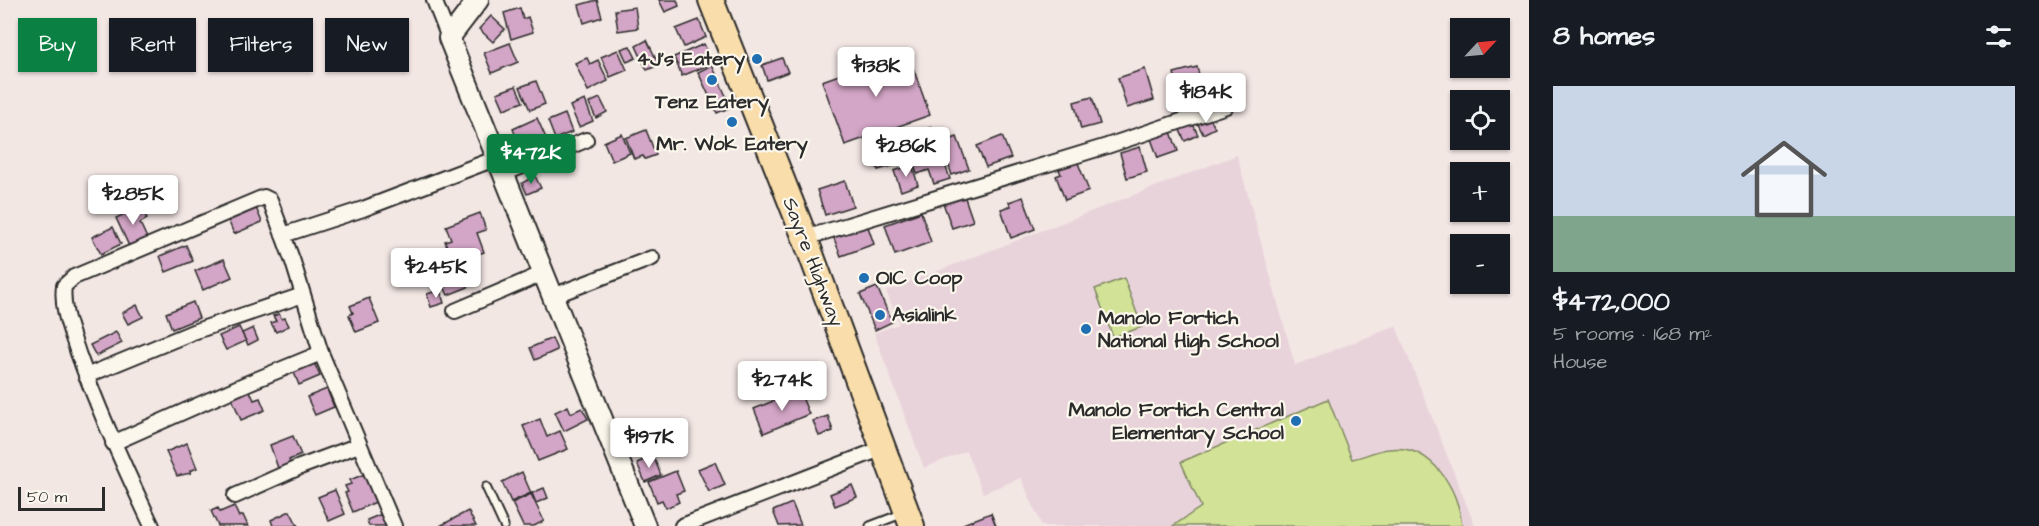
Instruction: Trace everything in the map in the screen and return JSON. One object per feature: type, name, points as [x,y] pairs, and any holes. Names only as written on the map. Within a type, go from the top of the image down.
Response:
[{"type":"highway","name":"Sayre Highway","points":[[711,0],[805,238],[909,519]]},
{"type":"street","points":[[435,0],[645,526]]},
{"type":"street","points":[[449,38],[478,0]]},
{"type":"street","points":[[805,238],[1107,146],[1226,106]]},
{"type":"street","points":[[283,235],[586,140]]},
{"type":"street","points":[[152,526],[113,443],[86,376],[63,303],[64,286],[74,277],[258,198],[267,197],[283,235],[321,353],[394,526]]},
{"type":"street","points":[[553,296],[652,258]]},
{"type":"street","points":[[454,311],[543,273]]},
{"type":"street","points":[[86,376],[193,332],[303,294]]},
{"type":"street","points":[[113,443],[321,353]]},
{"type":"street","points":[[235,496],[300,467],[359,445]]},
{"type":"street","points":[[682,526],[883,448]]},
{"type":"lane","points":[[486,487],[504,526]]},
{"type":"lane","points":[[870,526],[909,519]]},
{"type":"shaded area","name":"Manolo Fortich National High School","points":[[1237,155],[1295,365],[1396,326],[1475,526],[1042,526],[1021,478],[983,493],[966,451],[924,468],[874,333],[899,324],[886,291]]},
{"type":"green space","points":[[1124,278],[1142,327],[1113,337],[1095,289]]},
{"type":"green space","points":[[1328,399],[1352,459],[1389,449],[1404,449],[1418,453],[1440,471],[1449,484],[1460,512],[1462,526],[1173,526],[1201,507],[1181,462]]},
{"type":"building","points":[[597,0],[602,17],[584,23],[579,5]]},
{"type":"building","points":[[659,0],[677,0],[679,6],[665,12]]},
{"type":"building","points":[[635,7],[638,28],[618,31],[615,10]]},
{"type":"building","points":[[520,8],[523,19],[528,17],[533,32],[511,39],[504,13]]},
{"type":"building","points":[[491,16],[505,29],[493,42],[479,29]]},
{"type":"building","points":[[699,20],[706,37],[684,47],[676,29]]},
{"type":"building","points":[[647,40],[659,65],[647,70],[636,46]]},
{"type":"building","points":[[510,43],[518,62],[492,73],[484,53]]},
{"type":"building","points":[[704,44],[713,63],[682,76],[674,57]]},
{"type":"building","points":[[630,46],[636,58],[627,62],[621,49]]},
{"type":"building","points":[[618,50],[627,70],[610,77],[601,57]]},
{"type":"building","points":[[907,51],[930,115],[845,145],[822,81]]},
{"type":"building","points":[[587,58],[590,64],[598,60],[608,81],[588,91],[575,63]]},
{"type":"building","points":[[782,58],[788,72],[767,80],[762,65]]},
{"type":"building","points":[[712,65],[731,107],[717,113],[698,72]]},
{"type":"building","points":[[1197,67],[1203,90],[1180,96],[1174,73]]},
{"type":"building","points":[[1145,69],[1154,100],[1127,108],[1118,78]]},
{"type":"building","points":[[536,81],[545,104],[530,110],[520,87]]},
{"type":"building","points":[[516,86],[523,102],[504,109],[497,93]]},
{"type":"building","points":[[1092,97],[1100,124],[1081,129],[1074,102]]},
{"type":"building","points":[[600,98],[607,112],[596,118],[589,103]]},
{"type":"building","points":[[585,100],[593,121],[579,127],[570,106]]},
{"type":"building","points":[[565,114],[572,132],[555,139],[548,121]]},
{"type":"building","points":[[1208,114],[1215,128],[1203,134],[1196,120]]},
{"type":"building","points":[[537,118],[546,138],[521,149],[513,129]]},
{"type":"building","points":[[1191,120],[1198,135],[1185,141],[1178,126]]},
{"type":"building","points":[[932,127],[950,179],[934,184],[929,170],[917,174],[904,137]]},
{"type":"building","points":[[1170,129],[1178,151],[1158,158],[1150,136]]},
{"type":"building","points":[[646,130],[656,155],[645,159],[643,156],[634,159],[626,138]]},
{"type":"building","points":[[622,134],[630,153],[612,161],[604,142]]},
{"type":"building","points":[[1002,136],[1011,158],[986,167],[977,146]]},
{"type":"building","points":[[957,137],[969,169],[952,175],[941,143]]},
{"type":"building","points":[[899,138],[906,162],[878,170],[871,145]]},
{"type":"building","points":[[1140,147],[1147,172],[1127,178],[1120,153]]},
{"type":"building","points":[[1076,158],[1089,191],[1065,200],[1056,176],[1061,174],[1057,165]]},
{"type":"building","points":[[912,165],[918,185],[901,191],[894,171]]},
{"type":"building","points":[[535,176],[541,188],[527,194],[522,183]]},
{"type":"building","points":[[845,181],[853,206],[825,215],[817,190]]},
{"type":"building","points":[[963,192],[973,221],[952,228],[942,200]]},
{"type":"building","points":[[1023,197],[1035,229],[1011,238],[1001,209],[1011,206],[1009,202]]},
{"type":"building","points":[[254,203],[262,222],[234,234],[226,215]]},
{"type":"building","points":[[141,206],[147,219],[140,223],[147,238],[129,246],[116,218]]},
{"type":"building","points":[[921,212],[931,242],[895,255],[885,225]]},
{"type":"building","points":[[480,213],[486,230],[477,233],[484,252],[460,261],[456,252],[450,255],[445,241],[451,239],[446,226]]},
{"type":"building","points":[[867,224],[874,244],[841,256],[833,236]]},
{"type":"building","points":[[113,227],[121,244],[101,254],[92,237]]},
{"type":"building","points":[[186,245],[193,261],[166,272],[160,256]]},
{"type":"building","points":[[224,259],[232,277],[203,290],[195,271]]},
{"type":"building","points":[[462,271],[468,287],[448,295],[441,280]]},
{"type":"building","points":[[877,287],[892,322],[875,330],[860,294]]},
{"type":"building","points":[[440,290],[444,303],[431,307],[427,294]]},
{"type":"building","points":[[369,298],[379,323],[356,332],[349,315],[353,313],[350,306]]},
{"type":"building","points":[[193,302],[199,318],[172,329],[166,313]]},
{"type":"building","points":[[137,305],[143,317],[128,324],[122,313]]},
{"type":"building","points":[[279,314],[282,319],[285,318],[289,326],[276,332],[271,323],[276,321],[273,316]]},
{"type":"building","points":[[239,327],[246,341],[226,350],[219,336]]},
{"type":"building","points":[[253,328],[258,340],[248,345],[242,333]]},
{"type":"building","points":[[116,332],[122,343],[96,356],[90,345]]},
{"type":"building","points":[[552,338],[557,350],[535,360],[530,348]]},
{"type":"building","points":[[312,358],[320,376],[299,385],[293,370]]},
{"type":"building","points":[[249,389],[254,400],[260,398],[265,410],[241,420],[231,396]]},
{"type":"building","points":[[327,389],[334,407],[315,415],[307,397]]},
{"type":"building","points":[[799,390],[809,414],[764,433],[754,409]]},
{"type":"building","points":[[568,406],[571,413],[582,408],[588,419],[564,431],[555,412]]},
{"type":"building","points":[[828,416],[833,431],[819,436],[813,421]]},
{"type":"building","points":[[540,419],[547,437],[560,431],[568,449],[538,461],[523,426]]},
{"type":"building","points":[[293,436],[301,455],[289,460],[292,466],[279,471],[270,445]]},
{"type":"building","points":[[187,443],[197,468],[190,471],[191,473],[177,476],[166,452]]},
{"type":"building","points":[[653,456],[661,475],[645,482],[637,463]]},
{"type":"building","points":[[715,462],[725,485],[709,492],[698,469]]},
{"type":"building","points":[[676,471],[684,491],[676,494],[679,502],[666,508],[662,500],[657,502],[649,482]]},
{"type":"building","points":[[522,472],[531,493],[511,502],[502,482]]},
{"type":"building","points":[[367,473],[378,501],[353,512],[345,493],[348,492],[345,486],[351,484],[350,480]]},
{"type":"building","points":[[852,485],[857,497],[835,506],[830,494]]},
{"type":"building","points":[[544,488],[548,498],[536,503],[532,493]]},
{"type":"building","points":[[335,490],[345,514],[329,521],[318,497]]},
{"type":"building","points":[[531,494],[544,521],[534,526],[523,526],[512,503]]},
{"type":"building","points":[[792,503],[801,525],[779,526],[773,511]]},
{"type":"building","points":[[234,506],[239,517],[243,515],[248,526],[218,526],[211,511],[218,508],[220,512]]},
{"type":"building","points":[[290,511],[298,526],[273,526],[271,520]]},
{"type":"building","points":[[468,511],[476,526],[440,526]]},
{"type":"building","points":[[384,513],[390,526],[369,526],[367,520]]},
{"type":"building","points":[[991,513],[996,526],[963,526],[963,524]]},
{"type":"place","name":"4J's Eatery","points":[[757,59]]},
{"type":"place","name":"Tenz Eatery","points":[[712,80]]},
{"type":"place","name":"Mr. Wok Eatery","points":[[732,122]]},
{"type":"place","name":"OIC Coop","points":[[864,278]]},
{"type":"place","name":"Asialink","points":[[880,315]]},
{"type":"place","name":"Manolo Fortich National High School","points":[[1086,329]]},
{"type":"place","name":"Manolo Fortich Central Elementary School","points":[[1296,421]]}]
